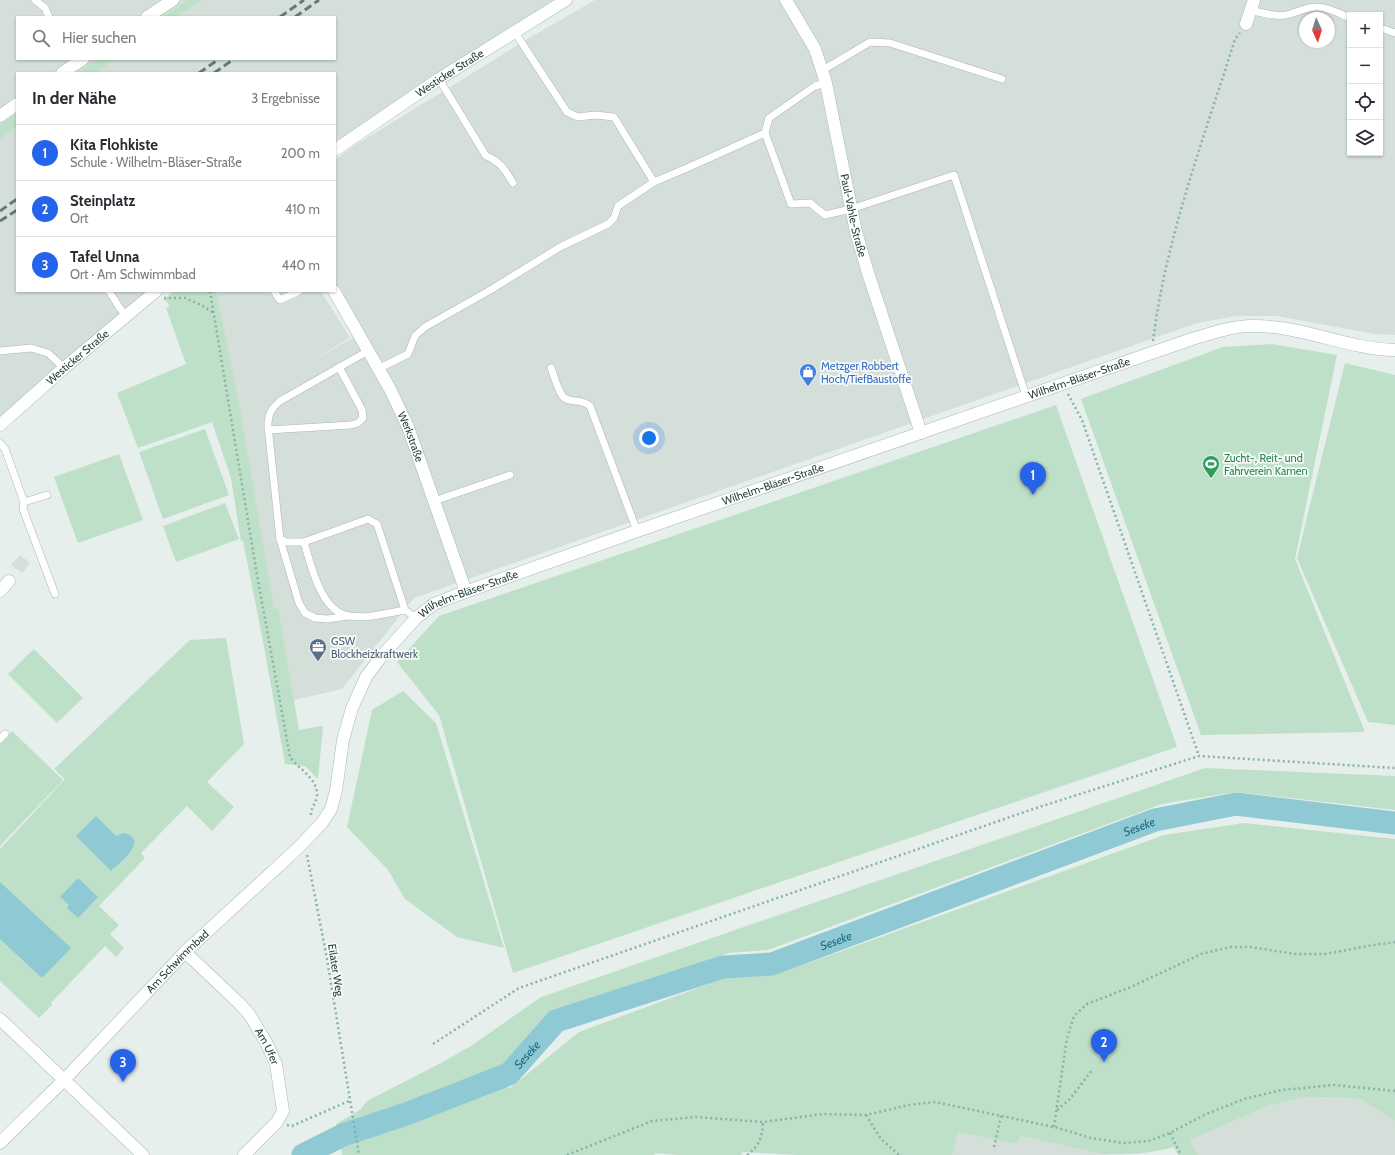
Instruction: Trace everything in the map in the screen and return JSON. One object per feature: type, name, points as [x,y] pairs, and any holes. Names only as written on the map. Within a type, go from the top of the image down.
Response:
[{"type":"street","points":[[149,16],[174,0]]},
{"type":"street","name":"Westicker Straße","points":[[336,149],[439,79],[566,0]]},
{"type":"street","name":"Paul-Vahle-Straße","points":[[786,0],[814,49],[823,70],[851,209],[868,273],[921,433]]},
{"type":"street","points":[[1246,24],[1252,5]]},
{"type":"street","points":[[67,66],[81,60]]},
{"type":"street","points":[[0,116],[16,105]]},
{"type":"street","name":"Werkstraße","points":[[335,292],[390,389],[408,427],[466,592]]},
{"type":"street","name":"Westicker Straße","points":[[0,425],[64,368],[126,316],[159,295]]},
{"type":"street","name":"Wilhelm-Bläser-Straße","points":[[301,846],[322,823],[331,809],[336,790],[343,740],[352,708],[366,677],[381,657],[416,618],[434,604],[636,531],[1151,353],[1217,332],[1239,327],[1253,326],[1278,328],[1363,346],[1395,350]]},
{"type":"street","points":[[0,591],[9,580]]},
{"type":"street","name":"Am Schwimmbad","points":[[0,1143],[64,1080],[184,952],[301,846]]},
{"type":"street","name":"Am Ufer","points":[[184,952],[249,1014],[266,1042],[276,1064],[283,1111],[277,1122],[244,1155]]},
{"type":"street","points":[[0,1019],[143,1155]]},
{"type":"lane","points":[[35,0],[45,8],[49,16]]},
{"type":"lane","points":[[45,0],[45,8]]},
{"type":"lane","points":[[1252,5],[1280,16],[1309,8],[1320,7],[1347,17]]},
{"type":"lane","points":[[1383,29],[1395,34]]},
{"type":"lane","points":[[514,31],[567,112],[578,116],[595,115],[614,117],[654,182]]},
{"type":"lane","points":[[823,70],[870,42],[877,42],[890,43],[1002,79]]},
{"type":"lane","points":[[439,79],[486,156],[493,158],[503,167],[513,183]]},
{"type":"lane","points":[[826,83],[815,86],[769,118],[765,133],[791,204],[810,203],[825,215],[851,209],[954,175],[1026,396]]},
{"type":"lane","points":[[378,369],[408,354],[415,336],[424,328],[492,289],[560,247],[608,224],[614,218],[618,206],[654,182],[765,133]]},
{"type":"lane","points":[[110,292],[118,307],[126,316]]},
{"type":"lane","points":[[275,292],[280,300],[297,292]]},
{"type":"lane","points":[[0,351],[31,348],[48,352],[64,368]]},
{"type":"lane","points":[[368,351],[280,401],[273,407],[268,416],[268,430],[280,539],[299,603],[305,613],[315,618],[327,619],[349,616],[367,616],[405,610]]},
{"type":"lane","points":[[268,430],[351,425],[358,423],[363,418],[362,410],[339,367]]},
{"type":"lane","points":[[551,368],[562,396],[566,399],[583,401],[590,406],[636,531]]},
{"type":"lane","points":[[0,442],[5,449],[24,502],[23,509],[55,594]]},
{"type":"lane","points":[[434,502],[510,475]]},
{"type":"lane","points":[[24,502],[47,495]]},
{"type":"lane","points":[[280,539],[286,542],[304,542],[368,519],[377,524],[405,610],[416,618]]},
{"type":"lane","points":[[304,542],[322,595],[339,612],[349,616]]},
{"type":"path","points":[[1151,353],[1156,316],[1177,222],[1236,39],[1246,24]]},
{"type":"path","points":[[210,292],[257,575],[290,757],[315,784],[317,789],[316,799],[310,811],[311,825]]},
{"type":"path","points":[[159,295],[185,298],[214,313]]},
{"type":"path","points":[[1063,384],[1082,420],[1199,756]]},
{"type":"path","points":[[433,1044],[519,988],[1033,809],[1199,756],[1395,768]]},
{"type":"path","name":"Eilater Weg","points":[[301,846],[327,960],[359,1155]]},
{"type":"path","points":[[1054,1127],[1067,1038],[1074,1016],[1087,1004],[1201,954],[1230,947],[1250,947],[1295,954],[1325,954],[1395,942]]},
{"type":"path","points":[[1056,1110],[1070,1099],[1092,1070]]},
{"type":"path","points":[[567,1155],[652,1120],[696,1117],[763,1122],[823,1114],[866,1115],[909,1105],[935,1102],[1054,1127],[1092,1138],[1124,1143],[1149,1141],[1170,1133],[1204,1115],[1244,1099],[1282,1090],[1334,1085],[1395,1090]]},
{"type":"path","points":[[277,1122],[292,1126],[349,1101]]},
{"type":"path","points":[[866,1115],[881,1139],[899,1155]]},
{"type":"path","points":[[994,1147],[1001,1116]]},
{"type":"path","points":[[747,1155],[754,1149],[762,1137],[763,1122]]},
{"type":"path","points":[[1170,1133],[1181,1155]]},
{"type":"shaded area","points":[[0,0],[187,0],[163,16],[16,16],[16,60],[96,60],[78,72],[16,72],[16,114],[0,124]]},
{"type":"shaded area","points":[[202,0],[561,0],[336,142],[336,72],[97,72],[115,60],[336,60],[336,16],[178,16]]},
{"type":"shaded area","points":[[595,0],[1395,0],[1395,335],[1374,334],[1277,316],[1237,316],[1197,323],[414,598],[342,689],[294,700],[279,609],[274,609],[216,292],[322,292],[350,338],[310,362],[360,334],[336,292],[336,159],[354,146],[531,37]]},
{"type":"shaded area","points":[[16,128],[16,292],[152,292],[0,416],[0,139]]},
{"type":"shaded area","points":[[20,555],[30,563],[22,573],[11,565]]},
{"type":"shaded area","points":[[1333,1097],[1360,1099],[1395,1121],[1395,1155],[1198,1155],[1190,1140],[1268,1106],[1300,1098]]},
{"type":"shaded area","points":[[957,1131],[1017,1144],[1021,1136],[1101,1154],[1115,1155],[952,1155]]},
{"type":"green space","points":[[187,0],[202,0],[178,16],[163,16]]},
{"type":"green space","points":[[96,60],[115,60],[97,72],[78,72]]},
{"type":"green space","points":[[16,114],[16,128],[0,139],[0,124]]},
{"type":"green space","points":[[173,292],[216,292],[239,403],[274,609],[279,609],[299,730],[323,726],[318,779],[305,766],[285,764],[263,641],[243,541],[241,541],[231,478],[212,422],[138,448],[117,393],[186,364],[166,308],[170,306],[164,299]]},
{"type":"green space","name":"Zucht-, Reit- und Fahrverein Kamen","points":[[1272,344],[1337,355],[1295,559],[1365,732],[1201,735],[1081,399],[1223,347]]},
{"type":"green space","points":[[1345,363],[1395,375],[1395,725],[1368,722],[1297,558]]},
{"type":"green space","points":[[1056,405],[1177,747],[513,973],[439,715],[397,662],[439,616]]},
{"type":"green space","points":[[205,429],[229,495],[163,519],[139,452]]},
{"type":"green space","points":[[119,454],[143,520],[78,543],[54,477]]},
{"type":"green space","points":[[225,503],[239,539],[176,562],[163,526]]},
{"type":"green space","points":[[226,638],[244,744],[207,782],[234,807],[212,831],[187,806],[141,853],[145,858],[99,906],[119,925],[110,934],[124,948],[116,957],[105,946],[51,1003],[52,1005],[39,1018],[0,981],[0,849],[65,779],[54,769],[190,640]]},
{"type":"green space","points":[[34,649],[83,698],[57,723],[8,674]]},
{"type":"green space","points":[[403,691],[436,723],[504,948],[457,937],[405,899],[388,870],[347,827],[372,710]]},
{"type":"green space","points":[[12,731],[63,780],[0,846],[0,744]]},
{"type":"green space","points":[[1205,768],[1395,776],[1395,810],[1236,792],[1162,804],[768,950],[729,953],[549,1014],[498,1069],[479,1077],[510,1088],[579,1032],[730,976],[778,974],[1164,835],[1244,823],[1395,839],[1395,1121],[1360,1099],[1333,1097],[1300,1098],[1268,1106],[1190,1140],[1198,1155],[1178,1155],[1174,1147],[1138,1154],[1101,1154],[1021,1136],[1017,1144],[958,1132],[952,1155],[796,1155],[743,1152],[741,1155],[678,1155],[655,1153],[654,1155],[342,1155],[336,1124],[361,1109],[367,1101],[471,1046],[541,997]]},
{"type":"water","points":[[96,816],[116,836],[126,833],[133,838],[133,848],[111,871],[76,836]]},
{"type":"water","points":[[78,878],[98,897],[78,918],[67,908],[69,905],[60,897]]},
{"type":"water","points":[[0,882],[71,948],[42,978],[0,939]]},
{"type":"waterway","name":"Seseke","points":[[303,1155],[343,1135],[406,1114],[509,1074],[556,1021],[723,967],[772,964],[1155,820],[1236,804],[1395,823]]},
{"type":"railway","points":[[281,16],[304,0]]},
{"type":"railway","points":[[296,16],[319,0]]},
{"type":"railway","points":[[200,72],[218,60]]},
{"type":"railway","points":[[215,72],[233,60]]},
{"type":"railway","points":[[0,211],[16,200]]},
{"type":"railway","points":[[0,221],[16,211]]},
{"type":"place","name":"Metzger Robbert Hoch/TiefBaustoffe","points":[[808,387]]},
{"type":"place","name":"Zucht-, Reit- und Fahrverein Kamen","points":[[1211,479]]},
{"type":"place","name":"Kita Flohkiste","points":[[1033,495]]},
{"type":"place","name":"GSW Blockheizkraftwerk","points":[[318,662]]},
{"type":"place","name":"Steinplatz","points":[[1104,1062]]},
{"type":"place","name":"Tafel Unna","points":[[123,1082]]}]
